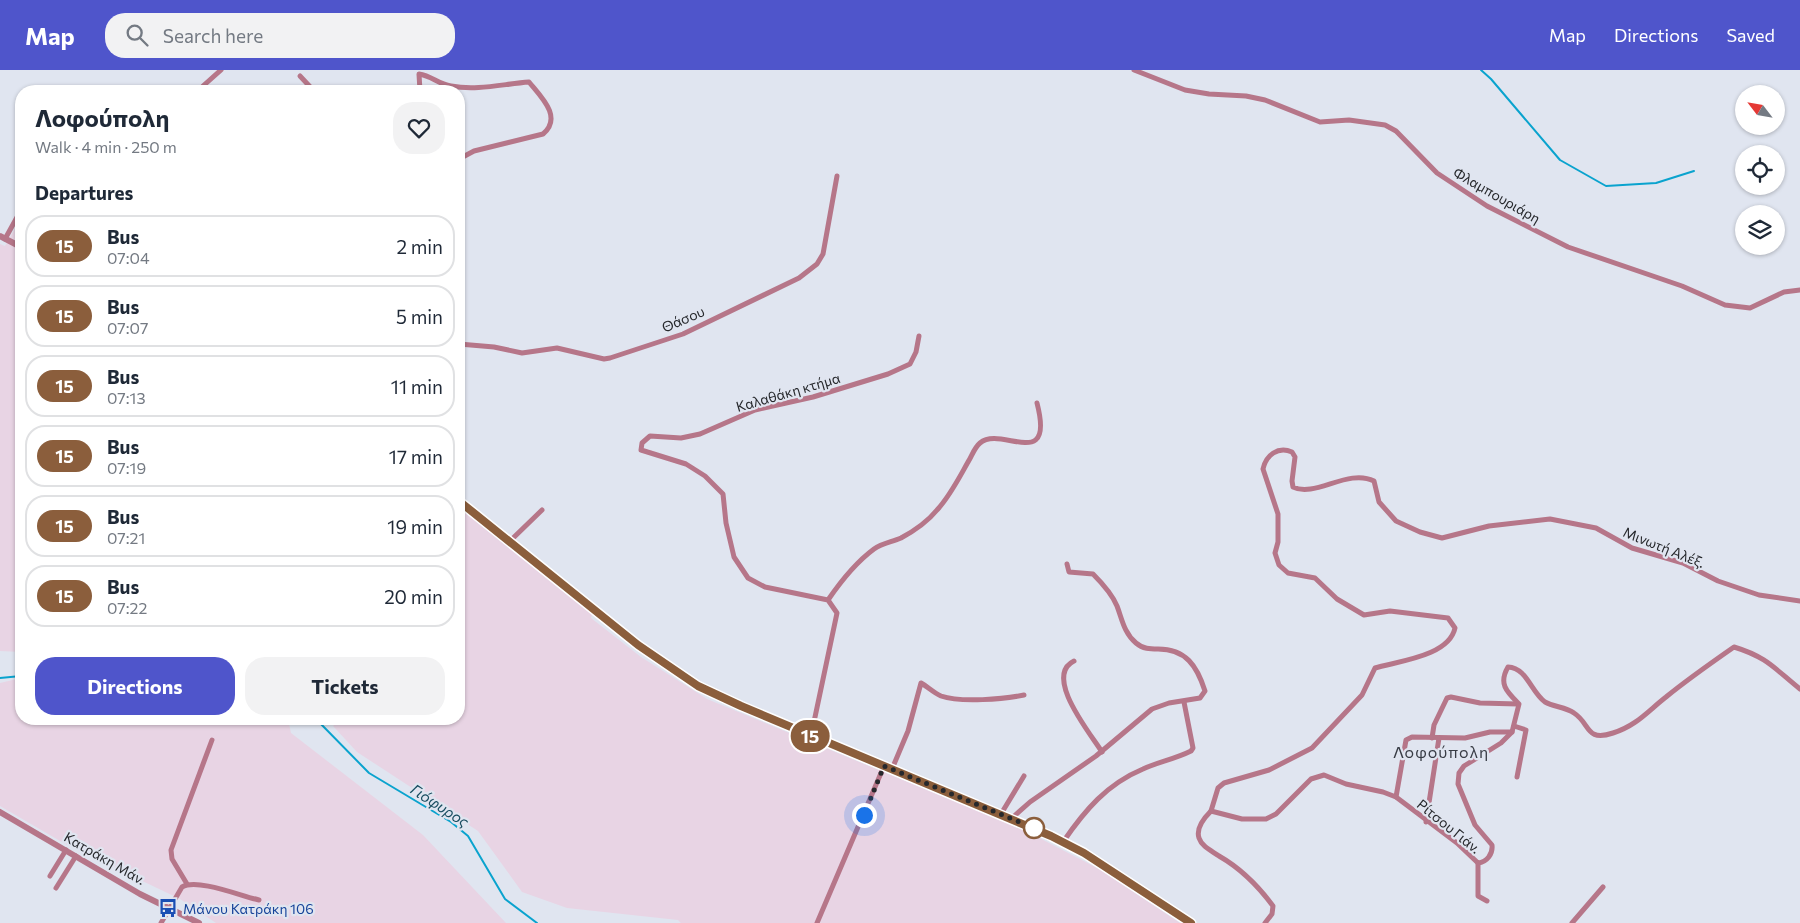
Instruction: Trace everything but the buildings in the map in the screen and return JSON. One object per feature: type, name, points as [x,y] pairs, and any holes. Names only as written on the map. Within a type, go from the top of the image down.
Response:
[{"type":"street","points":[[205,85],[220,70]]},
{"type":"street","name":"Φλαμπουριάρη","points":[[1134,70],[1185,90],[1210,94],[1246,96],[1265,100],[1320,122],[1349,120],[1385,125],[1396,131],[1437,173],[1488,206],[1568,247],[1682,286],[1725,305],[1750,308],[1784,292],[1800,290]]},
{"type":"street","points":[[420,85],[419,74],[432,76],[439,83],[447,85]]},
{"type":"street","points":[[300,76],[308,85]]},
{"type":"street","points":[[465,86],[496,87],[529,82],[551,112],[552,120],[548,129],[543,134],[474,151],[465,156]]},
{"type":"street","name":"Θάσου","points":[[465,345],[494,347],[522,354],[562,349],[604,359],[683,334],[799,278],[817,264],[824,254],[837,176]]},
{"type":"street","points":[[15,219],[2,238],[15,245]]},
{"type":"street","name":"Καλαθάκη κτήμα","points":[[828,600],[765,588],[748,578],[734,557],[726,523],[723,494],[705,476],[686,464],[641,450],[642,443],[650,436],[681,438],[700,434],[755,410],[813,397],[888,374],[910,364],[916,352],[919,336]]},
{"type":"street","points":[[810,736],[838,613],[828,600],[843,578],[873,550],[886,542],[900,538],[937,511],[953,489],[979,444],[990,438],[1024,443],[1037,437],[1041,428],[1037,403]]},
{"type":"street","name":"Μινωτή Αλέξ.","points":[[1211,811],[1218,788],[1224,783],[1269,770],[1312,748],[1362,695],[1375,668],[1420,657],[1443,646],[1453,636],[1455,628],[1448,618],[1390,611],[1364,615],[1337,599],[1315,578],[1288,573],[1279,565],[1275,553],[1278,542],[1278,514],[1263,469],[1264,462],[1271,454],[1279,450],[1292,452],[1295,457],[1293,487],[1305,489],[1354,477],[1366,477],[1374,481],[1379,502],[1396,521],[1420,532],[1442,538],[1489,526],[1550,520],[1596,528],[1632,548],[1683,563],[1718,582],[1759,594],[1800,601]]},
{"type":"street","points":[[465,506],[638,645],[698,686],[810,736],[1012,818],[1063,842],[1151,895],[1191,923]]},
{"type":"street","points":[[509,542],[542,510]]},
{"type":"street","points":[[1012,818],[1030,802],[1102,752],[1152,709],[1169,703],[1200,698],[1205,691],[1189,658],[1172,650],[1150,650],[1136,643],[1122,622],[1111,596],[1098,579],[1093,574],[1069,572],[1067,564]]},
{"type":"street","points":[[1519,704],[1504,690],[1502,679],[1508,667],[1520,670],[1545,702],[1575,713],[1589,733],[1603,736],[1627,729],[1644,718],[1685,682],[1734,648],[1755,653],[1777,668],[1800,689]]},
{"type":"street","points":[[1074,661],[1064,671],[1064,688],[1102,752]]},
{"type":"street","points":[[892,769],[908,731],[921,683],[942,696],[950,698],[996,699],[1024,695]]},
{"type":"street","points":[[1432,738],[1434,726],[1448,698],[1451,696],[1480,702],[1519,704]]},
{"type":"street","points":[[1063,842],[1090,804],[1109,787],[1144,769],[1191,751],[1184,702]]},
{"type":"street","points":[[1513,729],[1519,704]]},
{"type":"street","points":[[1396,797],[1406,740],[1412,737],[1465,738],[1490,732],[1513,729],[1526,730],[1517,777]]},
{"type":"street","name":"Ρίτσου Γιάν.","points":[[1211,811],[1242,819],[1266,819],[1276,814],[1311,779],[1324,775],[1346,784],[1372,789],[1396,797],[1426,822],[1457,843],[1472,860],[1478,863],[1487,859],[1491,854],[1492,845],[1475,826],[1458,784],[1459,773],[1464,766],[1501,743],[1513,729]]},
{"type":"street","points":[[1426,822],[1439,738]]},
{"type":"street","points":[[187,884],[172,859],[171,850],[212,740]]},
{"type":"street","points":[[817,923],[884,766]]},
{"type":"street","points":[[1001,814],[1024,776]]},
{"type":"street","points":[[1211,811],[1202,821],[1198,838],[1206,847],[1234,864],[1267,898],[1273,910],[1265,923]]},
{"type":"street","name":"Κατράκη Μάν.","points":[[0,812],[140,894],[199,923]]},
{"type":"street","points":[[50,876],[66,850]]},
{"type":"street","points":[[56,888],[76,856]]},
{"type":"street","points":[[1478,863],[1478,896],[1488,901]]},
{"type":"street","points":[[162,923],[182,887],[187,884],[213,888],[259,900]]},
{"type":"street","points":[[1572,923],[1603,887]]},
{"type":"shaded area","points":[[15,228],[15,652],[0,651],[0,244],[5,246]]},
{"type":"shaded area","points":[[465,513],[592,614],[591,618],[641,657],[707,699],[1024,830],[1099,869],[1180,923],[681,923],[678,920],[567,908],[522,892],[478,831],[357,752],[333,726],[465,725]]},
{"type":"shaded area","points":[[15,679],[15,725],[289,725],[291,733],[423,835],[506,923],[216,923],[180,899],[67,845],[0,806],[0,683]]},
{"type":"waterway","points":[[1481,70],[1491,79],[1560,160],[1606,186],[1656,183],[1694,171]]},
{"type":"waterway","name":"Γιόφυρος","points":[[0,678],[15,677]]},
{"type":"waterway","name":"Γιόφυρος","points":[[322,725],[369,773],[451,822],[468,836],[505,899],[537,923]]},
{"type":"bus line","name":"15","points":[[465,506],[621,632],[698,686],[810,736],[986,807],[1051,836],[1084,853],[1151,895],[1191,923]]},
{"type":"place","name":"Μάνου Κατράκη 106","points":[[168,908]]},
{"type":"district","name":"Λοφούπολη","points":[[1441,751]]},
{"type":"route","points":[[864,815],[884,766],[1034,828]]}]
